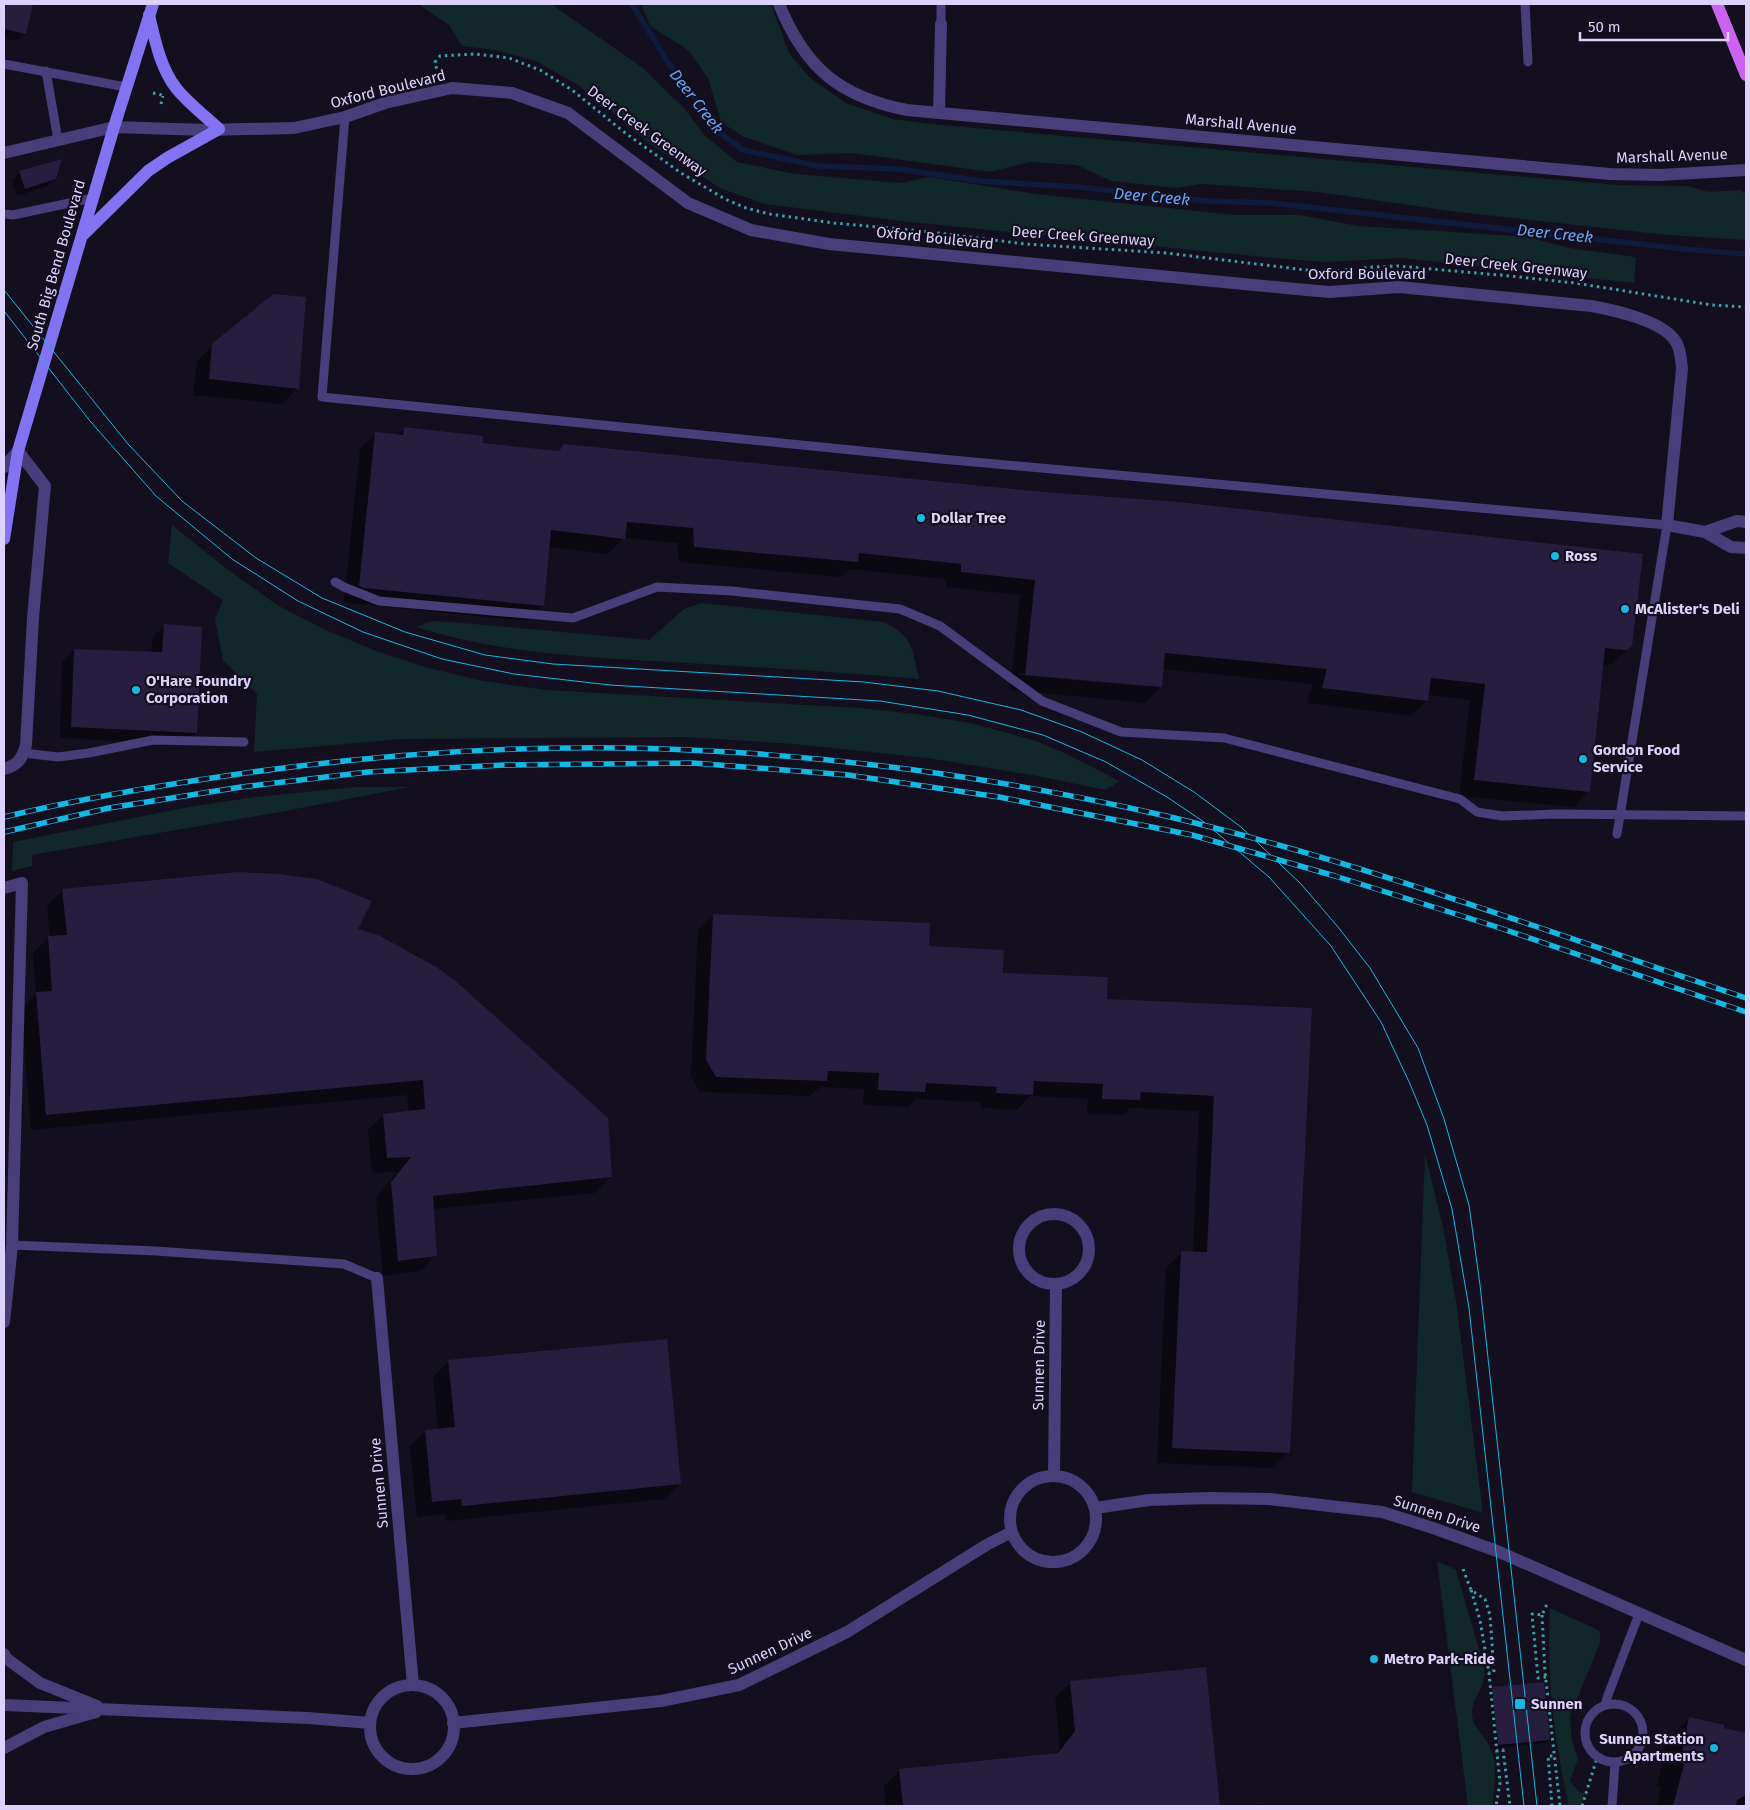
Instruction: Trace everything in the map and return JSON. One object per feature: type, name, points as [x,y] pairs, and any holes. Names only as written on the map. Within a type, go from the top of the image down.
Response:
[{"type":"main road","points":[[1717,4],[1742,53],[1746,75]]},
{"type":"main road","points":[[81,237],[148,171],[167,158],[219,130],[176,88],[167,73],[157,48],[151,9]]},
{"type":"main road","name":"South Big Bend Boulevard","points":[[4,539],[18,451],[151,9]]},
{"type":"street","name":"Marshall Avenue","points":[[780,4],[789,28],[820,70],[843,88],[862,98],[908,110],[1610,174],[1660,175],[1746,170]]},
{"type":"street","points":[[940,112],[941,24]]},
{"type":"street","name":"Oxford Boulevard","points":[[4,153],[114,127],[219,130],[294,128],[345,117],[385,103],[452,88],[512,93],[568,114],[688,203],[751,230],[848,246],[1278,288],[1329,292],[1398,287],[1591,306],[1620,311],[1665,329],[1676,341],[1680,352],[1682,369],[1667,525]]},
{"type":"street","points":[[4,454],[18,451]]},
{"type":"street","points":[[4,467],[18,451]]},
{"type":"street","points":[[9,768],[20,761],[26,745],[33,618],[45,486],[18,451]]},
{"type":"street","points":[[1706,532],[1737,521],[1746,522]]},
{"type":"street","points":[[1667,525],[1706,532],[1731,547],[1746,548]]},
{"type":"street","points":[[4,1322],[12,1245],[12,885]]},
{"type":"street","points":[[1058,1213],[1069,1216],[1079,1223],[1086,1232],[1090,1244],[1085,1266],[1078,1275],[1068,1282],[1056,1284],[1044,1283],[1034,1278],[1026,1270],[1020,1259],[1019,1248],[1021,1237],[1027,1226],[1035,1219],[1046,1214],[1058,1213]]},
{"type":"street","name":"Sunnen Drive","points":[[377,1278],[413,1685]]},
{"type":"street","name":"Sunnen Drive","points":[[1054,1476],[1056,1284]]},
{"type":"street","points":[[1054,1476],[1070,1479],[1083,1488],[1095,1508],[1095,1528],[1086,1546],[1071,1558],[1061,1561],[1051,1562],[1032,1556],[1020,1546],[1012,1532],[1010,1512],[1018,1493],[1034,1480],[1054,1476]]},
{"type":"street","name":"Sunnen Drive","points":[[1095,1508],[1149,1500],[1209,1498],[1269,1499],[1382,1512],[1497,1551],[1746,1660]]},
{"type":"street","name":"Sunnen Drive","points":[[454,1723],[661,1701],[739,1685],[847,1632],[988,1544],[1012,1532]]},
{"type":"street","points":[[4,1654],[7,1659],[40,1683],[106,1709]]},
{"type":"street","points":[[413,1685],[428,1688],[440,1696],[451,1713],[454,1723],[452,1740],[442,1755],[428,1765],[410,1768],[392,1763],[377,1750],[371,1733],[370,1723],[376,1706],[388,1693],[404,1686],[413,1685]]},
{"type":"street","points":[[4,1705],[308,1718],[370,1723]]},
{"type":"street","points":[[4,1748],[44,1727],[106,1709]]},
{"type":"lane","points":[[941,4],[941,24]]},
{"type":"lane","points":[[1525,4],[1528,62]]},
{"type":"lane","points":[[4,64],[126,87]]},
{"type":"lane","points":[[46,72],[58,140]]},
{"type":"lane","points":[[345,117],[322,397],[934,458],[1667,525],[1617,834]]},
{"type":"lane","points":[[4,214],[13,215],[93,198]]},
{"type":"lane","points":[[335,582],[379,601],[572,618],[657,587],[732,591],[900,609],[940,626],[1042,701],[1121,732],[1224,738],[1460,799],[1477,812],[1502,816],[1746,816]]},
{"type":"lane","points":[[24,753],[58,757],[89,753],[153,740],[244,742]]},
{"type":"lane","points":[[12,1245],[156,1251],[344,1264],[377,1278]]},
{"type":"lane","points":[[1606,1705],[1608,1695],[1639,1614]]},
{"type":"lane","points":[[1606,1705],[1625,1706],[1640,1719],[1643,1728],[1643,1738],[1640,1748],[1634,1756],[1625,1761],[1615,1763],[1597,1758],[1590,1751],[1586,1742],[1584,1734],[1590,1716],[1597,1709],[1606,1705]]},
{"type":"lane","points":[[1612,1806],[1615,1763]]},
{"type":"path","name":"Deer Creek Greenway","points":[[441,91],[435,62],[440,56],[475,54],[509,58],[540,70],[572,90],[624,132],[681,173],[725,199],[746,208],[769,214],[1025,244],[1166,254],[1306,270],[1334,272],[1398,266],[1510,276],[1576,283],[1712,305],[1746,307]]},
{"type":"path","points":[[1463,1569],[1480,1620],[1488,1673],[1500,1783],[1496,1806]]},
{"type":"path","points":[[1470,1590],[1485,1599],[1490,1615],[1494,1672],[1488,1673]]},
{"type":"path","points":[[1547,1604],[1542,1615],[1546,1677],[1560,1806]]},
{"type":"path","points":[[1542,1615],[1532,1614],[1532,1628],[1538,1678],[1546,1677]]},
{"type":"path","points":[[1496,1751],[1503,1750],[1510,1806]]},
{"type":"path","points":[[1552,1806],[1548,1756],[1554,1756]]},
{"type":"path","points":[[1582,1806],[1597,1758]]},
{"type":"green space","points":[[418,4],[551,4],[643,68],[685,109],[705,136],[737,162],[795,174],[900,183],[929,177],[1036,194],[1234,215],[1300,215],[1358,226],[1528,237],[1569,248],[1636,257],[1634,283],[1402,258],[1325,262],[1274,258],[910,222],[765,204],[722,189],[651,145],[578,85],[536,61],[495,50],[462,46],[449,25]]},
{"type":"green space","points":[[641,4],[771,4],[789,53],[810,78],[846,103],[892,119],[930,124],[1617,185],[1688,186],[1708,192],[1740,190],[1746,194],[1746,240],[1668,235],[1458,212],[1318,192],[1201,184],[1175,188],[1111,181],[1077,165],[1029,162],[991,172],[852,153],[797,155],[742,136],[721,122],[708,78],[688,50],[650,26]]},
{"type":"green space","points":[[172,525],[227,569],[277,605],[326,630],[376,651],[425,667],[483,681],[548,690],[859,708],[915,714],[975,724],[1039,742],[1119,781],[1106,790],[1032,775],[928,758],[794,744],[685,737],[402,739],[254,752],[257,694],[223,660],[215,620],[223,600],[168,563]]},
{"type":"green space","points":[[701,603],[884,622],[901,633],[910,645],[919,679],[542,652],[478,643],[416,627],[431,621],[452,622],[649,640],[684,609]]},
{"type":"green space","points":[[355,787],[410,787],[280,812],[32,855],[32,866],[12,871],[13,842],[189,807],[255,797]]},
{"type":"green space","points":[[1425,1154],[1443,1227],[1456,1301],[1483,1513],[1412,1492]]},
{"type":"green space","points":[[1437,1561],[1456,1570],[1483,1663],[1484,1678],[1473,1705],[1472,1715],[1476,1727],[1489,1745],[1494,1759],[1495,1775],[1492,1806],[1468,1806]]},
{"type":"green space","points":[[1550,1608],[1598,1630],[1600,1633],[1600,1643],[1570,1716],[1572,1741],[1578,1759],[1570,1781],[1578,1791],[1585,1794],[1580,1806],[1569,1806],[1555,1732],[1550,1683]]},
{"type":"building","points":[[6,4],[33,4],[26,34],[4,29]]},
{"type":"building","points":[[62,159],[56,179],[25,189],[19,171]]},
{"type":"building","points":[[273,294],[306,297],[299,389],[209,379],[212,344]]},
{"type":"building","points":[[404,427],[483,436],[483,443],[559,451],[564,444],[1044,492],[1179,502],[1643,554],[1632,646],[1627,650],[1605,648],[1590,792],[1474,780],[1485,684],[1431,678],[1428,701],[1322,688],[1327,669],[1165,653],[1162,687],[1025,675],[1035,580],[961,572],[961,564],[859,553],[858,562],[694,547],[693,528],[627,522],[625,539],[551,530],[544,606],[364,588],[359,586],[375,432],[403,435]]},
{"type":"building","name":"O'Hare Foundry Corporation","points":[[164,624],[202,627],[197,733],[71,727],[74,649],[162,652]]},
{"type":"building","points":[[238,872],[279,874],[317,879],[372,901],[358,929],[380,936],[438,968],[459,984],[608,1118],[612,1177],[433,1196],[437,1256],[398,1261],[391,1182],[411,1157],[387,1158],[383,1114],[425,1109],[423,1080],[46,1115],[36,992],[52,991],[48,936],[67,935],[62,889]]},
{"type":"building","points":[[713,914],[930,923],[929,946],[1004,950],[1003,973],[1108,977],[1107,999],[1312,1008],[1290,1453],[1172,1448],[1181,1251],[1207,1252],[1214,1096],[1141,1092],[1140,1100],[1102,1099],[1103,1084],[1034,1081],[1033,1095],[996,1093],[997,1087],[926,1083],[925,1092],[878,1090],[879,1073],[828,1071],[827,1081],[716,1077],[706,1060]]},
{"type":"building","points":[[667,1339],[681,1484],[462,1506],[461,1499],[432,1502],[425,1430],[455,1427],[448,1360]]},
{"type":"building","points":[[1206,1667],[1220,1806],[903,1806],[899,1769],[1058,1753],[1075,1731],[1070,1681]]},
{"type":"building","points":[[1544,1682],[1550,1740],[1498,1745],[1492,1687]]},
{"type":"building","name":"Sunnen Station Apartments","points":[[1689,1717],[1724,1725],[1724,1728],[1746,1733],[1746,1795],[1737,1800],[1736,1806],[1673,1806],[1684,1764],[1680,1762]]},
{"type":"waterway","name":"Deer Creek","points":[[632,4],[669,64],[696,99],[716,130],[743,150],[818,166],[899,169],[980,181],[1077,187],[1208,201],[1272,203],[1684,249],[1746,254]]},
{"type":"tram line","points":[[4,290],[128,444],[182,501],[256,558],[322,598],[405,632],[485,655],[553,664],[864,682],[938,691],[1021,710],[1082,732],[1142,760],[1194,792],[1241,827],[1301,884],[1370,968],[1418,1048],[1444,1119],[1469,1205],[1480,1285],[1537,1806]]},
{"type":"tram line","points":[[4,311],[90,421],[156,496],[232,559],[298,601],[363,632],[442,659],[514,674],[610,685],[880,701],[968,715],[1043,735],[1106,762],[1167,797],[1204,822],[1269,877],[1331,946],[1381,1022],[1427,1125],[1452,1209],[1469,1308],[1524,1806]]},
{"type":"railway","points":[[4,817],[146,788],[203,779],[330,762],[428,754],[527,749],[625,748],[693,750],[829,760],[965,777],[1032,788],[1099,801],[1240,834],[1458,900],[1746,998]]},
{"type":"railway","points":[[4,832],[109,808],[241,787],[368,772],[504,765],[693,763],[848,775],[999,797],[1192,835],[1335,876],[1497,927],[1746,1012]]},
{"type":"place","name":"Dollar Tree","points":[[921,518]]},
{"type":"place","name":"Ross","points":[[1555,556]]},
{"type":"place","name":"McAlister's Deli","points":[[1625,609]]},
{"type":"place","name":"O'Hare Foundry Corporation","points":[[136,690]]},
{"type":"place","name":"Gordon Food Service","points":[[1583,759]]},
{"type":"place","name":"Metro Park-Ride","points":[[1374,1659]]},
{"type":"place","name":"Sunnen","points":[[1520,1704]]},
{"type":"place","name":"Sunnen Station Apartments","points":[[1714,1748]]}]
